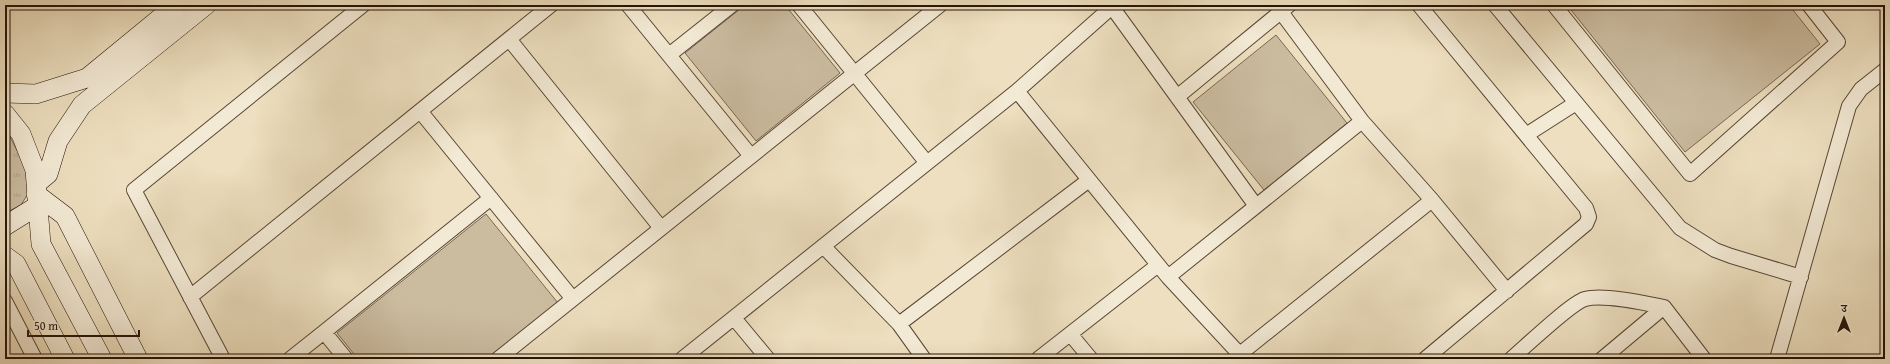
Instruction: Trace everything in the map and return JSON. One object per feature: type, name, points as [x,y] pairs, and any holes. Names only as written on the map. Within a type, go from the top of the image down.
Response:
[{"type":"street","points":[[5,93],[36,94],[87,78],[176,5]]},
{"type":"street","points":[[5,226],[36,195],[48,174],[58,141],[82,106],[206,5]]},
{"type":"street","points":[[223,359],[134,190],[363,5]]},
{"type":"street","points":[[190,297],[551,5]]},
{"type":"street","points":[[628,5],[751,156]]},
{"type":"street","points":[[669,55],[732,5]]},
{"type":"street","points":[[799,5],[927,163]]},
{"type":"street","points":[[498,359],[940,5]]},
{"type":"street","points":[[1419,5],[1586,208],[1589,217],[1586,224],[1425,359]]},
{"type":"street","points":[[1495,5],[1680,228],[1715,250],[1801,277]]},
{"type":"street","points":[[1554,5],[1690,174],[1838,42],[1809,5]]},
{"type":"street","points":[[682,359],[1017,90],[1113,6],[1256,206]]},
{"type":"street","points":[[1177,97],[1285,8],[1362,121],[1432,200],[1507,291]]},
{"type":"street","points":[[509,39],[661,228]]},
{"type":"street","points":[[1777,359],[1849,106],[1861,89],[1885,70]]},
{"type":"street","points":[[1017,90],[1168,277],[1242,357],[1432,200]]},
{"type":"street","points":[[1526,135],[1576,103]]},
{"type":"street","points":[[420,111],[573,299]]},
{"type":"street","points":[[5,114],[21,134],[35,170],[41,244],[102,359]]},
{"type":"street","points":[[1168,277],[1362,121]]},
{"type":"street","points":[[899,324],[1089,180]]},
{"type":"street","points":[[36,195],[66,216],[138,359]]},
{"type":"street","points":[[290,359],[491,198]]},
{"type":"street","points":[[823,246],[899,324],[924,359]]},
{"type":"street","points":[[5,256],[16,264],[65,359]]},
{"type":"street","points":[[1038,359],[1071,335],[1158,265]]},
{"type":"street","points":[[1511,359],[1572,307],[1584,299],[1600,298],[1641,302],[1664,307],[1704,359]]},
{"type":"street","points":[[5,301],[36,359]]},
{"type":"street","points":[[1602,359],[1664,307]]},
{"type":"street","points":[[734,318],[768,359]]},
{"type":"street","points":[[324,332],[346,359]]},
{"type":"street","points":[[1071,335],[1091,359]]},
{"type":"green space","points":[[745,5],[785,5],[840,73],[756,141],[685,53]]},
{"type":"green space","points":[[1567,5],[1789,5],[1820,44],[1685,152]]},
{"type":"green space","points":[[1276,35],[1347,123],[1264,190],[1193,102]]},
{"type":"green space","points":[[5,127],[30,176],[29,192],[21,205],[5,213]]},
{"type":"green space","points":[[486,214],[558,303],[488,359],[358,359],[337,333]]}]
